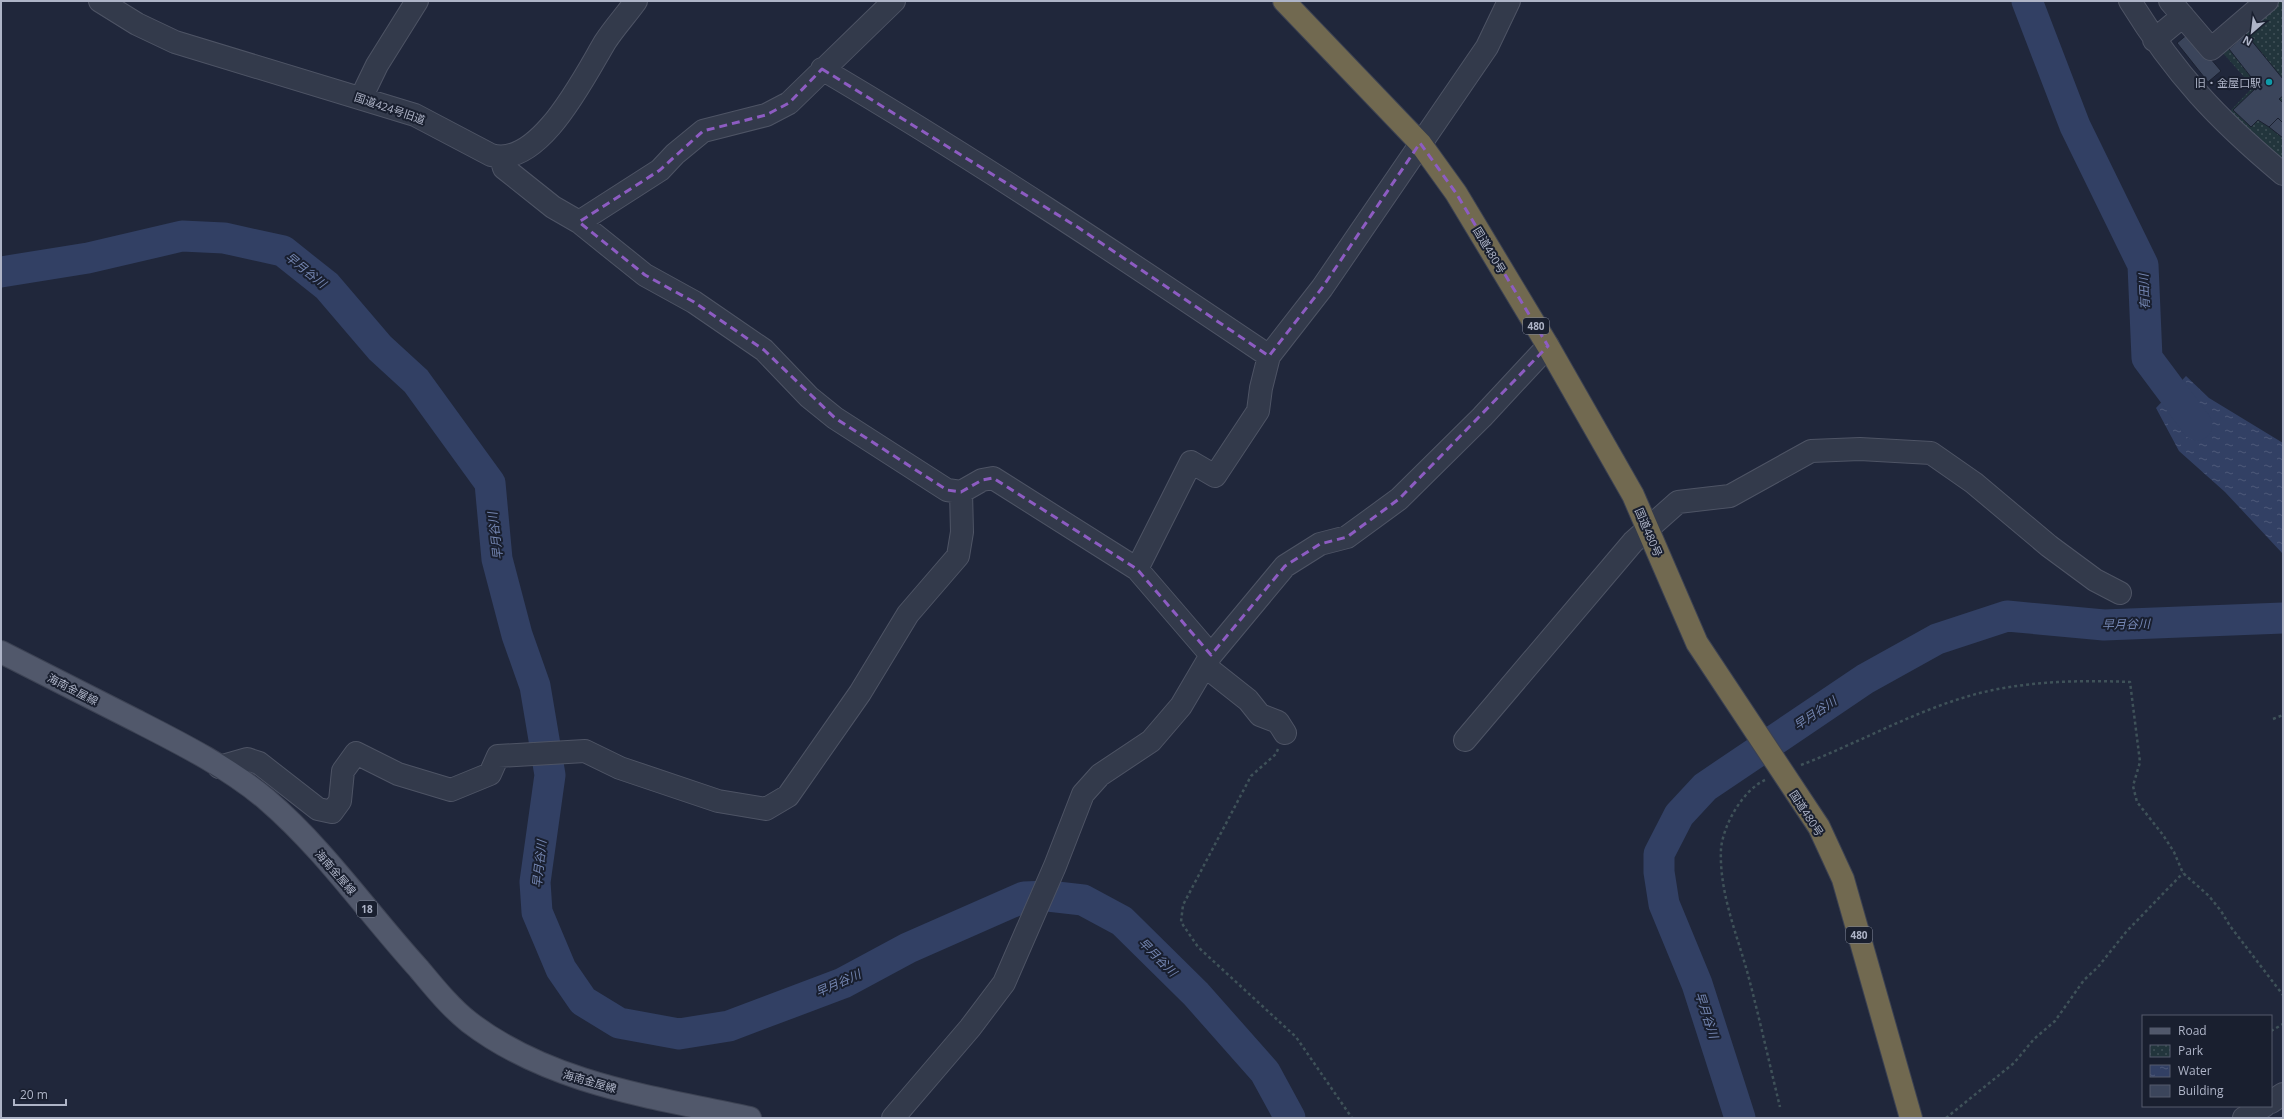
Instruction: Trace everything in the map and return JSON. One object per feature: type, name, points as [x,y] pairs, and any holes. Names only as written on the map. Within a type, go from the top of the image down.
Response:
[{"type":"highway","name":"国道480号","points":[[1284,1],[1420,143],[1456,193],[1548,346],[1633,495],[1696,643],[1778,769],[1819,827],[1843,878],[1911,1118]]},
{"type":"main road","name":"海南金屋線","points":[[1,652],[171,739],[219,767],[265,799],[296,826],[322,854],[399,947],[441,994],[467,1020],[499,1043],[531,1061],[564,1074],[601,1085],[750,1118]]},
{"type":"street","name":"国道424号旧道","points":[[100,1],[137,24],[175,42],[415,115],[491,155],[501,158]]},
{"type":"street","points":[[361,98],[377,65],[417,1]]},
{"type":"street","points":[[636,1],[605,41],[578,88],[539,140],[518,155],[501,158],[504,168],[554,207],[579,222],[645,275],[700,306],[764,350],[810,397],[835,418],[947,490],[961,492],[982,480],[993,478],[1137,569],[1208,660],[1248,700],[1260,715],[1278,722],[1285,733]]},
{"type":"street","points":[[579,222],[660,170],[675,154],[703,131],[766,115],[789,103],[822,69],[894,1]]},
{"type":"street","points":[[1137,569],[1191,462],[1215,476],[1258,411],[1261,388],[1269,356],[1322,288],[1487,47],[1509,1]]},
{"type":"street","points":[[2130,1],[2154,40],[2205,104],[2283,174]]},
{"type":"street","points":[[2154,40],[2176,8],[2211,49],[2267,1]]},
{"type":"street","points":[[822,69],[965,155],[1072,224],[1269,356]]},
{"type":"street","points":[[894,1118],[970,1028],[1004,983],[1055,866],[1083,794],[1100,775],[1151,741],[1181,706],[1208,660],[1285,566],[1320,544],[1347,537],[1398,498],[1482,417],[1548,346]]},
{"type":"street","points":[[1465,740],[1633,542],[1678,502],[1730,496],[1811,451],[1860,449],[1931,453],[1974,483],[2049,546],[2089,576],[2120,593]]},
{"type":"street","points":[[219,767],[247,759],[259,763],[318,809],[332,812],[340,801],[343,771],[356,753],[398,774],[451,790],[490,774],[498,756],[585,750],[620,768],[718,801],[766,809],[788,796],[860,693],[908,614],[958,556],[962,532],[961,492]]},
{"type":"street","points":[[2272,1101],[2283,1094]]},
{"type":"street","points":[[2244,1118],[2262,1107]]},
{"type":"path","points":[[1780,1107],[1728,906],[1721,854],[1722,840],[1729,824],[1751,788],[1778,769],[1925,712],[1992,690],[2029,684],[2101,680],[2130,682],[2140,762],[2133,786],[2135,797],[2169,844],[2182,873],[2208,896],[2221,911],[2230,926],[2283,995]]},
{"type":"path","points":[[2273,719],[2283,715]]},
{"type":"path","points":[[1285,733],[1276,754],[1250,776],[1183,905],[1181,922],[1198,947],[1296,1037],[1352,1118]]},
{"type":"path","points":[[1946,1118],[2014,1063],[2034,1039],[2055,1021],[2084,980],[2098,967],[2126,932],[2182,873]]},
{"type":"path","points":[[2272,1030],[2283,1024]]},
{"type":"highlighted area","points":[[822,69],[1079,228],[1269,356],[1322,288],[1420,143],[1456,193],[1548,346],[1399,499],[1347,537],[1320,544],[1285,566],[1211,655],[1137,569],[993,478],[982,480],[961,492],[947,490],[835,418],[764,350],[694,302],[645,275],[579,222],[660,170],[703,131],[766,115],[789,103]]},
{"type":"green space","points":[[2278,1],[2283,1],[2283,180],[2217,125],[2253,87],[2222,52]]},
{"type":"water","points":[[2186,376],[2209,398],[2283,443],[2283,554],[2225,492],[2179,451],[2156,408]]},
{"type":"building","points":[[2189,33],[2221,71],[2208,82],[2177,43]]},
{"type":"building","name":"旧・金屋口駅","points":[[2246,34],[2283,79],[2283,96],[2279,99],[2283,103],[2283,123],[2278,118],[2269,127],[2258,120],[2251,127],[2233,110],[2258,86],[2229,49]]},
{"type":"building","points":[[2278,118],[2283,123],[2283,138],[2269,127]]},
{"type":"waterway","name":"有田川","points":[[2027,1],[2075,126],[2143,265],[2147,358],[2197,425]]},
{"type":"waterway","name":"早月谷川","points":[[1,272],[88,258],[182,236],[224,238],[283,251],[327,286],[380,348],[416,381],[490,483],[497,559],[517,635],[535,686],[550,775],[535,882],[537,912],[561,969],[583,1001],[619,1023],[679,1034],[729,1026],[843,983],[908,948],[1024,897],[1048,896],[1083,900],[1122,921],[1196,994],[1265,1072],[1290,1118]]},
{"type":"waterway","name":"早月谷川","points":[[1740,1118],[1697,984],[1664,904],[1659,872],[1659,854],[1679,815],[1705,787],[1865,679],[1937,639],[2007,616],[2104,625],[2283,618]]},
{"type":"place","name":"旧・金屋口駅","points":[[2269,82]]}]
